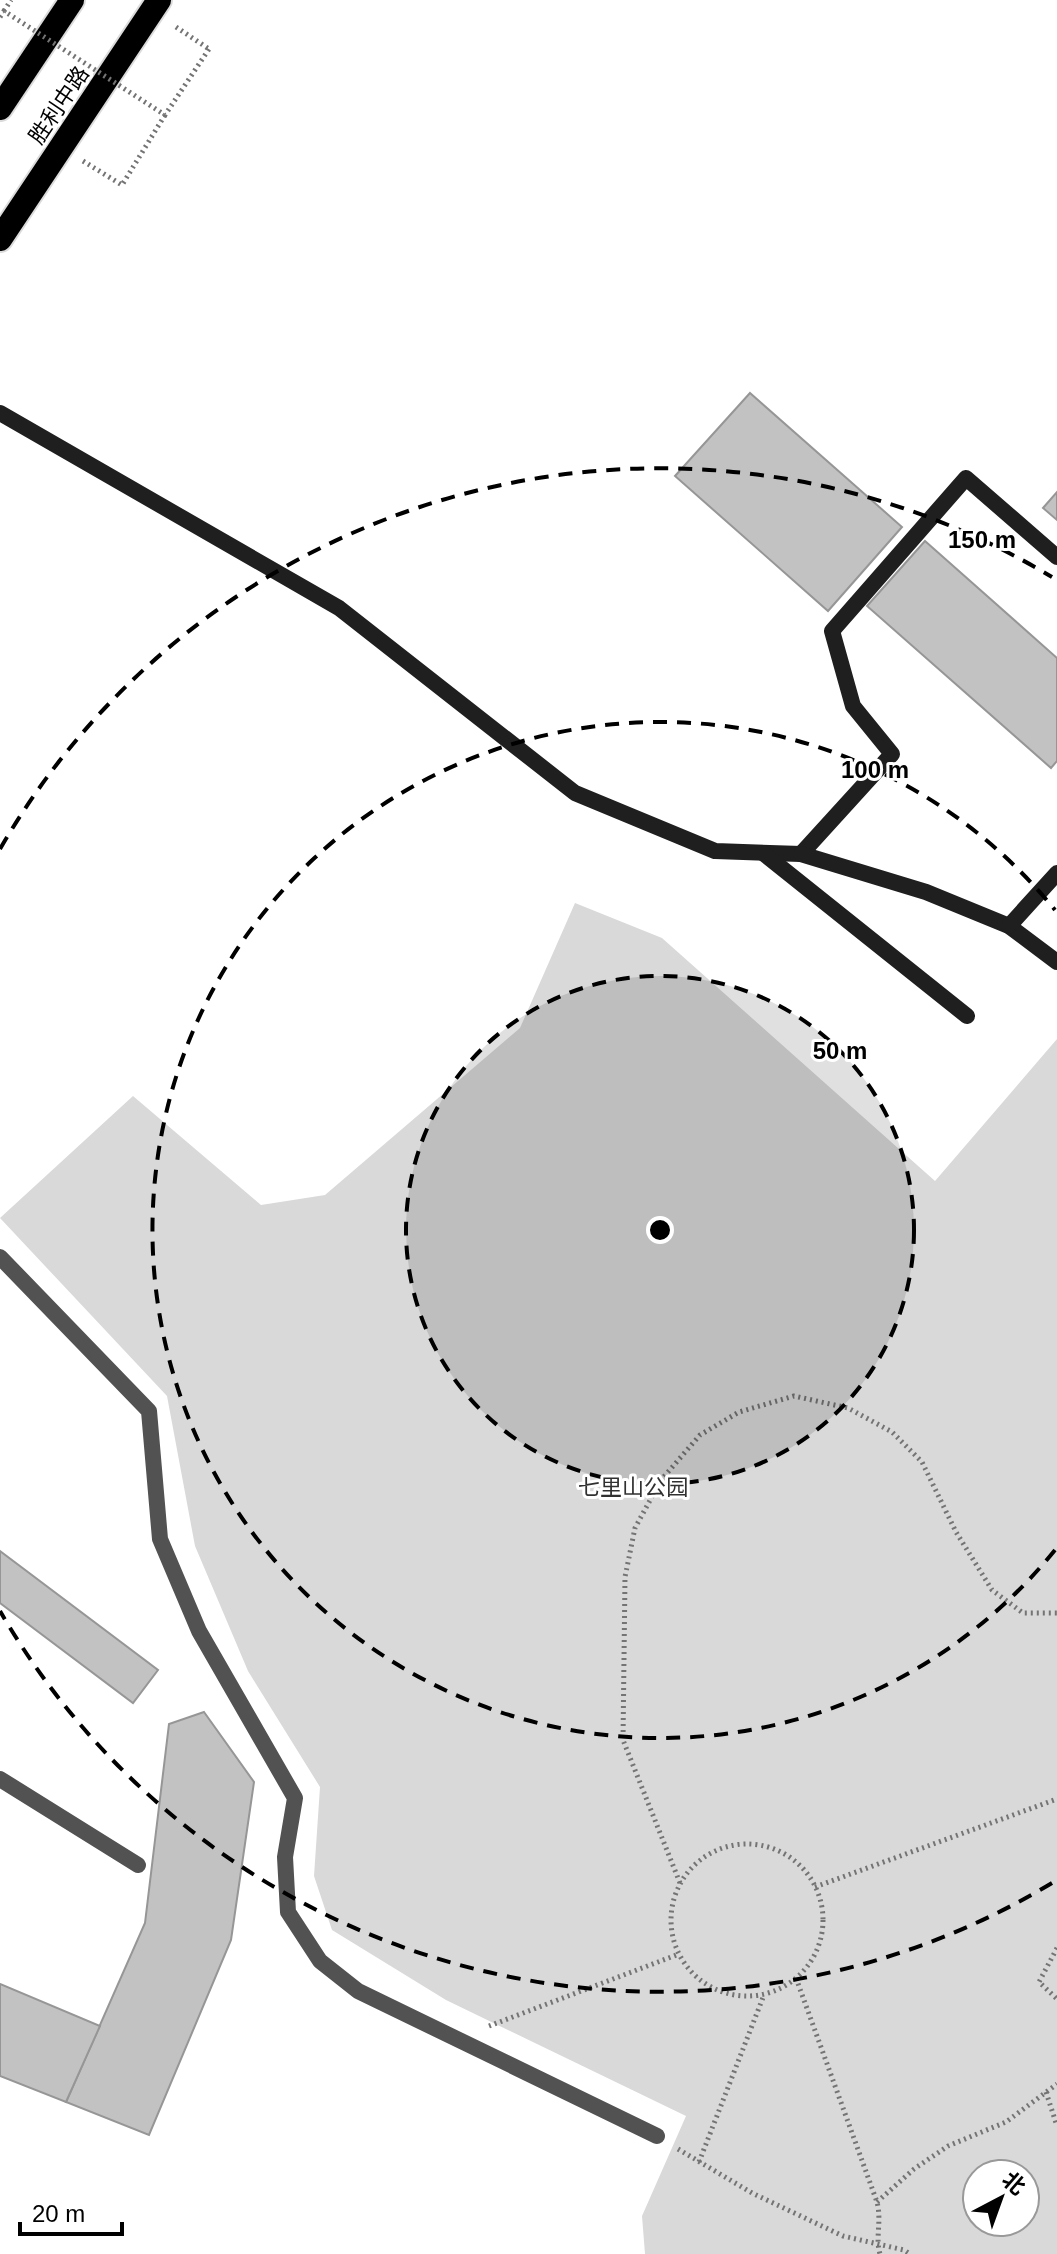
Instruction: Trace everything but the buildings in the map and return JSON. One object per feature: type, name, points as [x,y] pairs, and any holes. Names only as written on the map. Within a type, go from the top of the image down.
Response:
[{"type":"highway","points":[[0,108],[72,0]]},
{"type":"highway","name":"胜利中路","points":[[0,239],[156,5]]},
{"type":"street","points":[[0,413],[339,608],[575,793],[715,851],[801,854],[926,892],[1009,926],[1057,962]]},
{"type":"street","points":[[801,854],[892,754],[853,706],[832,631],[966,478],[1057,557]]},
{"type":"street","points":[[763,853],[967,1016]]},
{"type":"street","points":[[1009,926],[1057,873]]},
{"type":"street","points":[[0,1257],[149,1411],[160,1539],[199,1631],[295,1798],[285,1857],[288,1912],[320,1961],[358,1991],[657,2136]]},
{"type":"street","points":[[0,1779],[138,1865]]},
{"type":"path","points":[[11,0],[2,14],[165,115]]},
{"type":"path","points":[[62,148],[122,185],[209,49],[156,5]]},
{"type":"path","points":[[680,1883],[623,1740],[625,1577],[635,1528],[661,1480],[700,1435],[739,1412],[794,1396],[848,1408],[892,1432],[922,1462],[956,1532],[992,1590],[1023,1613],[1057,1613]]},
{"type":"path","points":[[815,1887],[1057,1799]]},
{"type":"path","points":[[740,1844],[764,1846],[788,1856],[807,1873],[815,1887],[824,1921],[820,1946],[807,1969],[788,1986],[764,1995],[738,1996],[713,1988],[693,1974],[679,1954],[672,1931],[672,1906],[680,1883],[695,1864],[716,1850],[740,1844]]},
{"type":"path","points":[[1057,1948],[1039,1982],[1057,1999]]},
{"type":"path","points":[[456,2038],[679,1954]]},
{"type":"path","points":[[796,1978],[877,2202],[881,2221],[877,2243],[880,2254]]},
{"type":"path","points":[[699,2162],[764,1995]]},
{"type":"path","points":[[877,2202],[914,2169],[948,2146],[1006,2122],[1057,2084]]},
{"type":"path","points":[[1046,2092],[1057,2126]]},
{"type":"path","points":[[657,2136],[752,2193],[843,2236],[910,2254]]},
{"type":"green space","name":"七里山公园","points":[[575,903],[662,938],[935,1181],[1057,1039],[1057,2254],[645,2254],[642,2216],[686,2116],[446,2000],[332,1930],[314,1876],[320,1787],[248,1671],[195,1546],[167,1396],[0,1218],[133,1096],[261,1205],[325,1195],[520,1028]]}]
